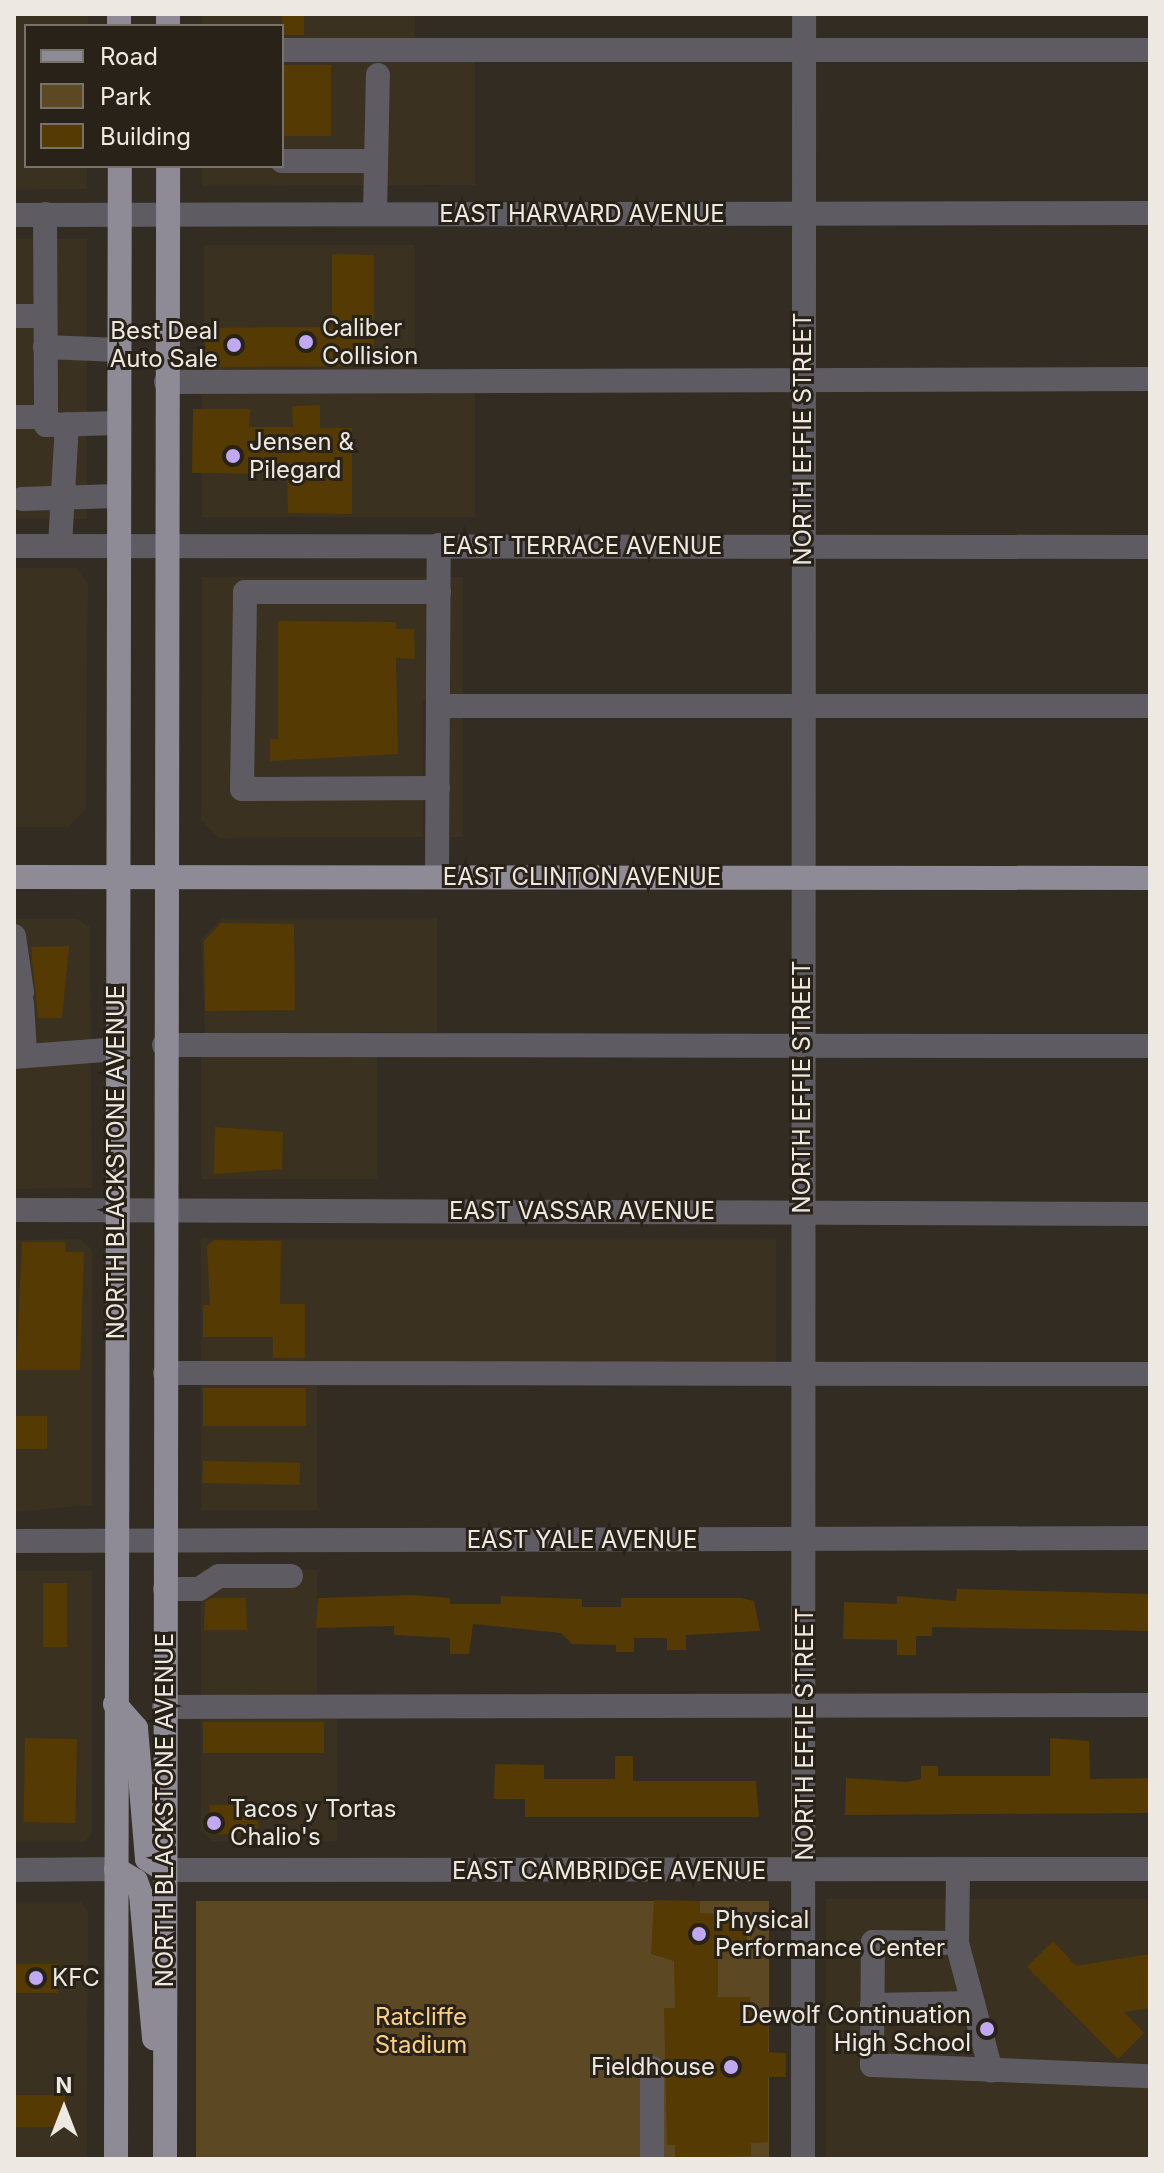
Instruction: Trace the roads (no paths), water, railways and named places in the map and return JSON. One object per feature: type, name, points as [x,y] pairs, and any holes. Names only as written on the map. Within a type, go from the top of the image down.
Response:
[{"type":"main road","name":"NORTH BLACKSTONE AVENUE","points":[[116,2159],[116,496],[120,168]]},
{"type":"main road","name":"NORTH BLACKSTONE AVENUE","points":[[165,2159],[164,545],[168,168]]},
{"type":"main road","name":"EAST CLINTON AVENUE","points":[[14,877],[1150,878]]},
{"type":"main road","points":[[115,1704],[136,1728],[147,1859],[164,1870]]},
{"type":"main road","points":[[116,1869],[136,1881],[141,1895],[144,1984],[165,2107]]},
{"type":"street","name":"NORTH EFFIE STREET","points":[[803,2159],[806,1872],[801,1212],[804,14]]},
{"type":"street","points":[[284,50],[1150,50]]},
{"type":"street","points":[[375,214],[373,161],[378,75]]},
{"type":"street","points":[[284,161],[373,161]]},
{"type":"street","name":"EAST HARVARD AVENUE","points":[[14,215],[1150,213]]},
{"type":"street","points":[[45,214],[45,347],[57,420],[64,499],[60,545]]},
{"type":"street","points":[[14,316],[45,316]]},
{"type":"street","points":[[45,347],[119,350]]},
{"type":"street","points":[[166,382],[1150,379]]},
{"type":"street","points":[[14,417],[118,423]]},
{"type":"street","points":[[22,499],[116,496]]},
{"type":"street","points":[[437,877],[439,545]]},
{"type":"street","name":"EAST TERRACE AVENUE","points":[[14,546],[1150,547]]},
{"type":"street","points":[[438,788],[242,789],[245,592],[439,592]]},
{"type":"street","points":[[438,706],[1150,706]]},
{"type":"street","points":[[14,936],[22,998],[20,1054],[117,1049]]},
{"type":"street","points":[[164,1045],[1150,1046]]},
{"type":"street","name":"EAST VASSAR AVENUE","points":[[14,1210],[1150,1214]]},
{"type":"street","points":[[165,1373],[1150,1374]]},
{"type":"street","name":"EAST YALE AVENUE","points":[[14,1541],[1150,1538]]},
{"type":"street","points":[[165,1589],[199,1589],[219,1576],[291,1576]]},
{"type":"street","points":[[164,1707],[1150,1705]]},
{"type":"street","points":[[14,1870],[116,1869]]},
{"type":"street","name":"EAST CAMBRIDGE AVENUE","points":[[164,1870],[806,1872],[1150,1869]]},
{"type":"street","points":[[958,1871],[957,1943],[991,2071]]},
{"type":"street","points":[[957,1943],[873,1942],[872,2065],[1150,2076]]},
{"type":"street","points":[[872,2005],[973,2003]]},
{"type":"street","points":[[652,2068],[652,2159]]},
{"type":"place","name":"Caliber Collision","points":[[306,342]]},
{"type":"place","name":"Best Deal Auto Sale","points":[[234,345]]},
{"type":"place","name":"Jensen & Pilegard","points":[[233,456]]},
{"type":"place","name":"Tacos y Tortas Chalio's","points":[[214,1823]]},
{"type":"place","name":"Physical Performance Center","points":[[699,1934]]},
{"type":"place","name":"KFC","points":[[36,1978]]},
{"type":"place","name":"Dewolf Continuation High School","points":[[987,2029]]},
{"type":"place","name":"Fieldhouse","points":[[731,2067]]},
{"type":"park label","name":"Ratcliffe Stadium","points":[[421,2031]]}]
